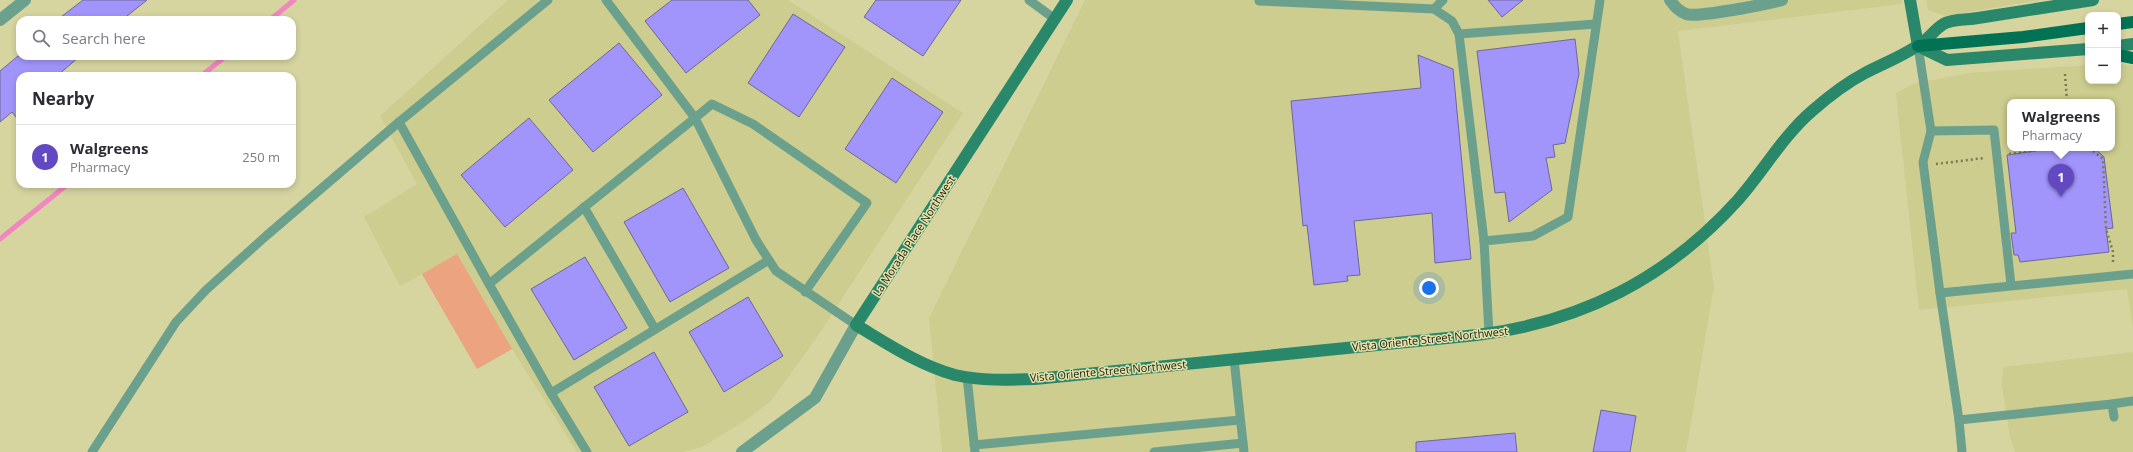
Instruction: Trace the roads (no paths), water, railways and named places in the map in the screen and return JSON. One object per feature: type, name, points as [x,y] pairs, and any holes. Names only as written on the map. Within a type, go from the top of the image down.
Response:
[{"type":"main road","points":[[2121,24],[2133,22]]},
{"type":"main road","points":[[1918,46],[2023,37],[2085,28]]},
{"type":"main road","points":[[2121,56],[2133,58]]},
{"type":"street","points":[[0,20],[25,0]]},
{"type":"street","name":"La Morada Place Northwest","points":[[742,452],[815,398],[856,325],[1067,0]]},
{"type":"street","points":[[1670,0],[1675,8],[1687,15],[1730,10],[1782,0]]},
{"type":"street","points":[[1910,0],[1918,46],[1947,60],[2085,49]]},
{"type":"street","name":"Vista Oriente Street Northwest","points":[[856,325],[902,353],[925,364],[967,377],[1010,380],[1035,379],[1489,334],[1551,321],[1579,312],[1647,277],[1706,232],[1737,200],[1789,133],[1812,112],[1836,92],[1864,74],[1918,46],[1943,24],[2093,0]]},
{"type":"street","points":[[2121,46],[2133,44]]},
{"type":"lane","points":[[92,452],[176,322],[206,290],[399,122],[548,0]]},
{"type":"lane","points":[[606,0],[694,118],[756,240],[776,271],[856,325]]},
{"type":"lane","points":[[1029,0],[1055,19]]},
{"type":"lane","points":[[1259,0],[1434,9],[1452,21],[1459,34],[1484,241],[1489,334]]},
{"type":"lane","points":[[1434,9],[1443,0]]},
{"type":"lane","points":[[1484,241],[1534,236],[1568,217],[1600,0]]},
{"type":"lane","points":[[1459,34],[1596,24]]},
{"type":"lane","points":[[1918,46],[1931,131],[1923,162],[1940,293],[1959,420],[1962,452]]},
{"type":"lane","points":[[489,284],[712,104],[753,124],[867,203],[805,292]]},
{"type":"lane","points":[[399,122],[551,393],[587,452]]},
{"type":"lane","points":[[1931,131],[1994,130],[2011,285]]},
{"type":"lane","points":[[584,207],[655,330]]},
{"type":"lane","points":[[551,393],[769,260]]},
{"type":"lane","points":[[1940,293],[2133,274]]},
{"type":"lane","points":[[1155,452],[1243,448],[1234,359]]},
{"type":"lane","points":[[967,377],[974,448],[1240,420]]},
{"type":"lane","points":[[1959,420],[2133,401]]},
{"type":"lane","points":[[2112,404],[2114,417]]},
{"type":"waterway","points":[[275,16],[294,0]]},
{"type":"waterway","points":[[206,72],[221,60]]},
{"type":"waterway","points":[[0,239],[63,188]]},
{"type":"place","name":"Walgreens","points":[[2061,197]]}]
